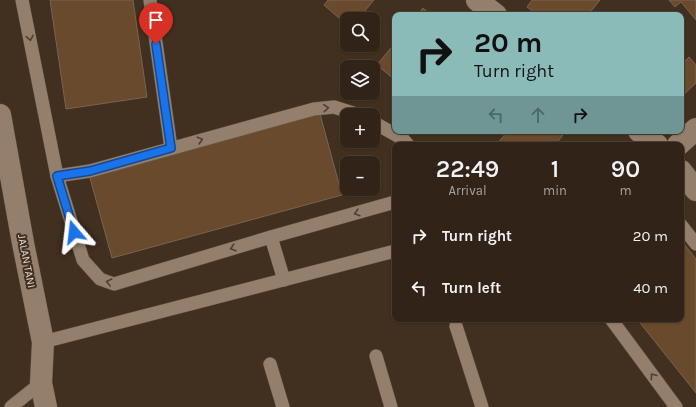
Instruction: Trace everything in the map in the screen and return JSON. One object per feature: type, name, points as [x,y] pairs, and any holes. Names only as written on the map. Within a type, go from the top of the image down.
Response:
[{"type":"street","points":[[477,0],[492,12]]},
{"type":"street","name":"JALAN TANI","points":[[0,115],[22,243],[43,342],[41,383],[46,407]]},
{"type":"street","points":[[681,142],[696,129]]},
{"type":"street","points":[[643,134],[653,142]]},
{"type":"street","points":[[684,175],[696,190]]},
{"type":"lane","points":[[22,0],[57,176],[83,260],[100,279],[114,284],[392,203]]},
{"type":"lane","points":[[150,0],[171,148]]},
{"type":"lane","points":[[57,176],[90,171],[314,109],[334,107],[340,109]]},
{"type":"lane","points":[[380,126],[392,133]]},
{"type":"lane","points":[[394,134],[406,142]]},
{"type":"lane","points":[[684,229],[696,244]]},
{"type":"lane","points":[[271,237],[284,280]]},
{"type":"lane","points":[[43,342],[392,252]]},
{"type":"lane","points":[[613,322],[676,407]]},
{"type":"lane","points":[[456,326],[482,407]]},
{"type":"lane","points":[[376,356],[390,407]]},
{"type":"lane","points":[[270,364],[282,407]]},
{"type":"lane","points":[[11,407],[41,383]]},
{"type":"building","points":[[50,0],[133,0],[147,97],[66,109]]},
{"type":"building","points":[[328,0],[374,0],[364,12],[340,12],[340,19],[324,5]]},
{"type":"building","points":[[532,0],[600,0],[590,12],[534,12],[527,7]]},
{"type":"building","points":[[669,0],[696,0],[696,20],[681,2],[675,7]]},
{"type":"building","points":[[423,8],[428,12],[420,12]]},
{"type":"building","points":[[392,47],[392,78],[380,68],[380,61]]},
{"type":"building","points":[[689,57],[696,65],[696,83],[684,94],[684,62]]},
{"type":"building","points":[[320,114],[340,188],[340,196],[112,258],[90,178]]},
{"type":"building","points":[[505,134],[564,134],[557,142],[499,142]]},
{"type":"building","points":[[684,244],[696,259],[696,393],[639,322],[684,322]]},
{"type":"route","points":[[74,232],[57,176],[90,171],[171,148],[156,44]]}]
